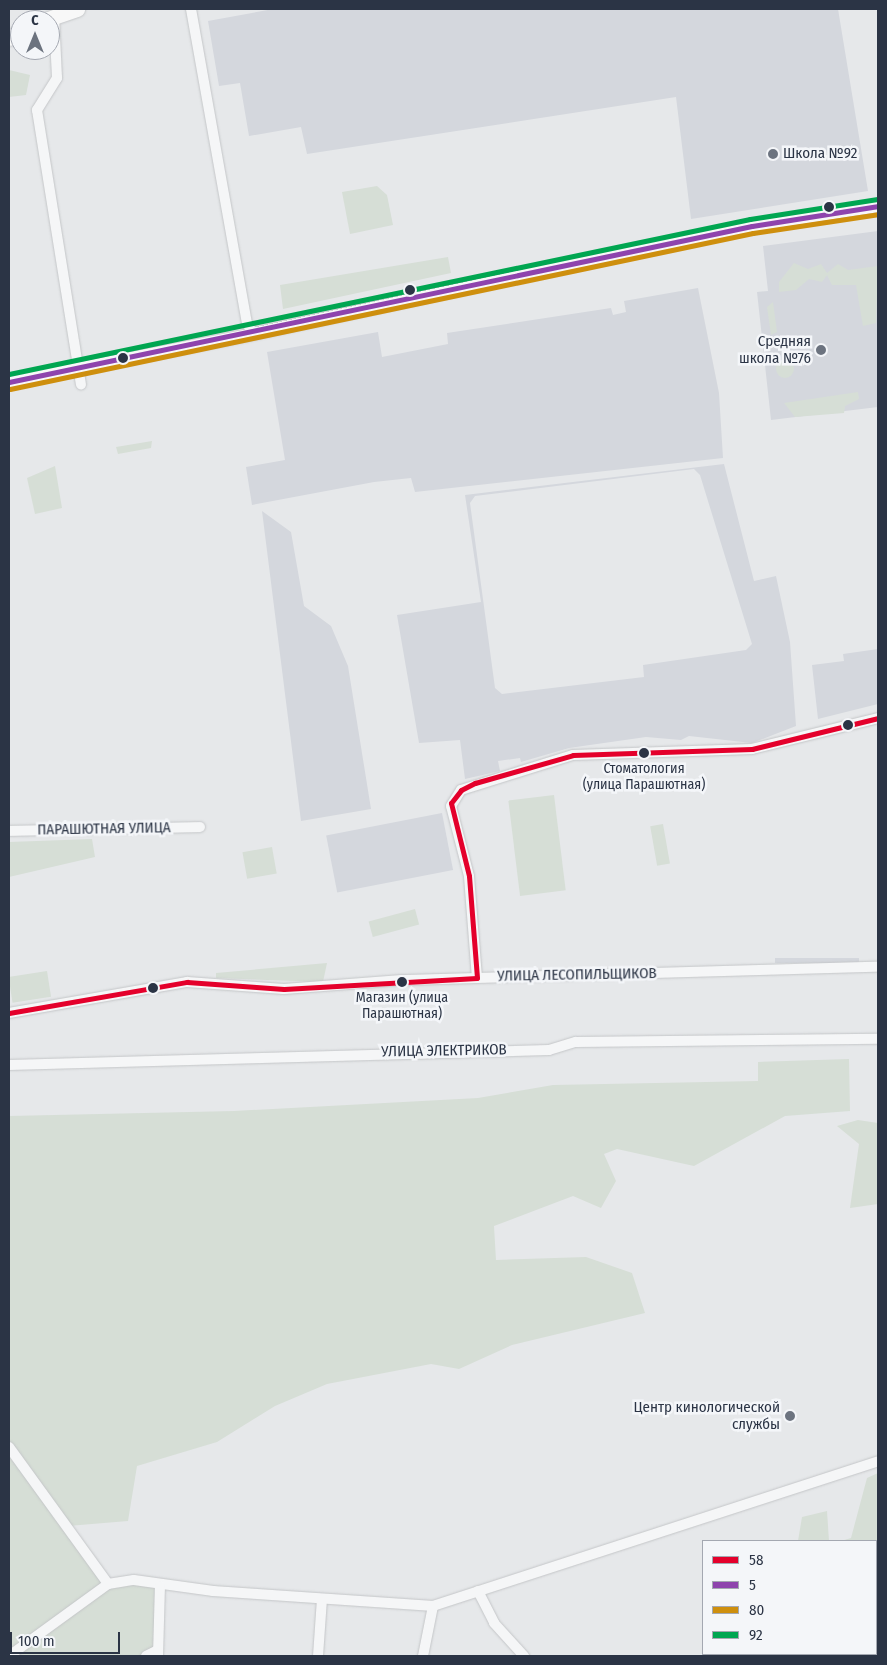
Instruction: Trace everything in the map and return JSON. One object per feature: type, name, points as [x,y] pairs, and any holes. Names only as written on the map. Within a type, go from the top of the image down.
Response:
[{"type":"highway","points":[[60,15],[77,9]]},
{"type":"main road","points":[[9,382],[253,334],[715,233],[878,206]]},
{"type":"street","points":[[191,9],[247,323],[253,334]]},
{"type":"street","points":[[55,60],[57,78],[37,110],[81,384]]},
{"type":"street","points":[[477,978],[469,876],[451,803],[461,790],[475,783],[573,755],[752,749],[878,718]]},
{"type":"street","name":"ПАРАШЮТНАЯ УЛИЦА","points":[[9,831],[200,827]]},
{"type":"street","name":"УЛИЦА ЛЕСОПИЛЬЩИКОВ","points":[[9,1013],[187,982],[284,989],[477,978],[878,967]]},
{"type":"street","name":"УЛИЦА ЭЛЕКТРИКОВ","points":[[9,1064],[549,1050],[576,1042],[878,1040]]},
{"type":"street","points":[[9,1447],[108,1584]]},
{"type":"street","points":[[9,1656],[108,1584],[134,1580],[160,1586],[433,1606],[878,1461]]},
{"type":"street","points":[[146,1656],[158,1653],[160,1586]]},
{"type":"street","points":[[478,1591],[494,1623],[524,1656]]},
{"type":"street","points":[[318,1656],[322,1599]]},
{"type":"street","points":[[424,1656],[433,1606]]},
{"type":"shaded area","points":[[273,9],[838,9],[868,191],[691,219],[676,97],[307,154],[301,127],[249,136],[240,83],[219,86],[208,21]]},
{"type":"shaded area","points":[[9,70],[30,75],[26,95],[9,97]]},
{"type":"shaded area","points":[[377,186],[387,195],[393,225],[350,234],[342,192]]},
{"type":"shaded area","name":"Средняя школа №76","points":[[878,231],[878,407],[771,420],[757,292],[768,291],[763,246]]},
{"type":"shaded area","points":[[448,257],[451,273],[283,309],[280,285]]},
{"type":"shaded area","points":[[794,263],[808,269],[821,264],[827,273],[838,264],[848,270],[878,266],[876,323],[863,326],[856,285],[832,285],[827,275],[822,282],[809,279],[796,290],[779,292],[779,282]]},
{"type":"shaded area","points":[[698,288],[719,393],[723,458],[415,492],[411,478],[374,482],[252,505],[246,467],[285,460],[267,352],[378,332],[382,357],[448,344],[447,333],[611,308],[613,315],[626,312],[624,301]]},
{"type":"shaded area","points":[[773,302],[777,332],[771,335],[767,307]]},
{"type":"shaded area","points":[[785,360],[791,363],[794,369],[791,375],[785,378],[779,375],[776,369],[779,363]]},
{"type":"shaded area","points":[[858,392],[859,399],[845,406],[844,413],[795,417],[784,403]]},
{"type":"shaded area","points":[[152,441],[151,448],[118,454],[116,447]]},
{"type":"shaded area","points":[[724,464],[754,581],[776,576],[790,642],[796,726],[752,743],[689,736],[681,740],[646,737],[569,748],[521,762],[520,758],[498,761],[500,771],[465,779],[460,740],[419,743],[397,615],[481,602],[465,495]],"holes":[[[694,469],[700,475],[752,644],[746,650],[643,665],[644,677],[502,694],[495,688],[470,503],[475,496]]]},
{"type":"shaded area","points":[[55,466],[62,508],[35,514],[27,478]]},
{"type":"shaded area","points":[[262,511],[291,532],[304,606],[331,626],[348,666],[371,809],[301,821]]},
{"type":"shaded area","points":[[878,649],[878,704],[818,719],[812,665],[844,661],[843,654]]},
{"type":"shaded area","points":[[554,795],[566,890],[520,896],[508,801]]},
{"type":"shaded area","points":[[442,813],[453,870],[337,892],[326,836]]},
{"type":"shaded area","points":[[663,824],[670,863],[657,866],[650,826]]},
{"type":"shaded area","points":[[92,839],[95,857],[9,877],[9,842]]},
{"type":"shaded area","points":[[272,847],[277,874],[247,879],[242,852]]},
{"type":"shaded area","points":[[415,909],[419,924],[373,937],[369,921]]},
{"type":"shaded area","points":[[775,958],[859,958],[859,963],[775,963]]},
{"type":"shaded area","points":[[327,963],[323,982],[216,978],[216,973]]},
{"type":"shaded area","points":[[47,971],[51,997],[13,1003],[9,977]]},
{"type":"shaded area","points":[[849,1059],[850,1111],[785,1116],[694,1166],[617,1149],[604,1154],[616,1181],[601,1208],[573,1196],[494,1226],[496,1260],[586,1257],[632,1273],[645,1313],[512,1345],[459,1369],[431,1364],[327,1384],[275,1406],[217,1442],[137,1466],[128,1521],[68,1526],[108,1584],[160,1586],[158,1656],[9,1656],[9,1116],[234,1111],[478,1098],[553,1085],[758,1081],[758,1062]]},
{"type":"shaded area","points":[[858,1120],[878,1123],[878,1204],[850,1208],[859,1144],[837,1126]]},
{"type":"shaded area","points":[[878,1473],[877,1606],[877,1540],[844,1540],[851,1538],[867,1478]]},
{"type":"shaded area","points":[[827,1511],[829,1540],[798,1540],[802,1517]]},
{"type":"shaded area","points":[[769,1655],[854,1655],[854,1656]]},
{"type":"transit line","name":"92","points":[[9,374],[750,219],[877,199]]},
{"type":"transit line","name":"5","points":[[9,382],[752,226],[878,206]]},
{"type":"transit line","name":"80","points":[[10,389],[753,233],[878,214]]},
{"type":"transit line","name":"58","points":[[451,803],[461,790],[475,783],[573,755],[752,749],[878,718]]},
{"type":"transit line","name":"58","points":[[451,803],[469,876],[477,978]]},
{"type":"transit line","name":"58","points":[[9,1013],[187,982],[284,989],[477,978]]},
{"type":"place","name":"Школа №92","points":[[773,154]]},
{"type":"place","name":"Средняя школа №76","points":[[821,350]]},
{"type":"place","name":"Стоматология (улица Парашютная)","points":[[644,753]]},
{"type":"place","name":"Магазин (улица Парашютная)","points":[[402,982]]},
{"type":"place","name":"Центр кинологической службы","points":[[790,1416]]}]
